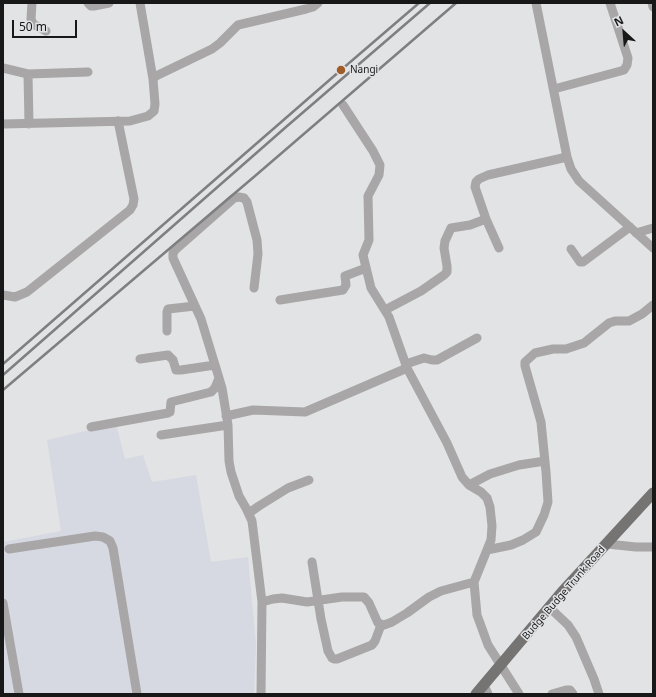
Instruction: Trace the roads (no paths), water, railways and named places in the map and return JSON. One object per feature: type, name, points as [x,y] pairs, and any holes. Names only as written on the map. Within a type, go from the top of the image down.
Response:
[{"type":"main road","name":"Budge Budge Trunk Road","points":[[483,691],[500,666],[562,592],[653,493]]},
{"type":"street","points":[[32,3],[31,19],[33,24],[46,31]]},
{"type":"street","points":[[88,3],[91,6],[94,6],[109,3]]},
{"type":"street","points":[[3,124],[130,121],[148,116],[154,111],[155,104],[153,79],[140,3]]},
{"type":"street","points":[[153,79],[156,76],[212,49],[238,26],[244,23],[306,9],[313,7],[318,3]]},
{"type":"street","points":[[536,3],[567,157],[571,170],[579,181],[653,248]]},
{"type":"street","points":[[554,89],[624,70],[627,65],[628,58],[610,3]]},
{"type":"street","points":[[652,3],[653,7]]},
{"type":"street","points":[[3,68],[28,74],[88,72]]},
{"type":"street","points":[[28,74],[29,124]]},
{"type":"street","points":[[343,105],[373,151],[380,165],[379,175],[368,196],[369,240],[363,255],[371,288],[389,317],[406,366],[447,443],[462,478],[487,498],[490,507],[492,526],[491,540],[474,582],[477,615],[488,645],[519,694]]},
{"type":"street","points":[[3,295],[15,297],[27,292],[130,210],[133,205],[134,198],[118,121]]},
{"type":"street","points":[[499,248],[486,219],[475,187],[476,182],[488,175],[567,157]]},
{"type":"street","points":[[254,288],[258,254],[257,240],[247,202],[244,198],[239,197],[234,198],[173,253],[174,262],[201,319],[219,378],[228,425],[229,461],[231,472],[239,496],[252,521],[262,602],[261,694]]},
{"type":"street","points":[[385,310],[421,291],[444,275],[447,266],[444,248],[445,241],[452,228],[470,225],[486,219]]},
{"type":"street","points":[[571,249],[580,262],[583,262],[633,230],[653,228]]},
{"type":"street","points":[[280,300],[343,290],[346,285],[345,276],[366,268]]},
{"type":"street","points":[[487,550],[517,543],[536,532],[548,502],[541,422],[525,362],[535,353],[552,349],[566,349],[584,343],[609,323],[615,321],[629,321],[642,314],[653,305]]},
{"type":"street","points":[[167,331],[168,309],[195,306]]},
{"type":"street","points":[[226,416],[253,410],[305,412],[424,358],[436,360],[477,338]]},
{"type":"street","points":[[140,359],[168,355],[173,360],[176,370],[215,365]]},
{"type":"street","points":[[91,427],[168,413],[171,402],[211,392],[215,388],[219,378]]},
{"type":"street","points":[[161,435],[228,425]]},
{"type":"street","points":[[469,485],[490,474],[519,465],[545,461]]},
{"type":"street","points":[[249,513],[288,488],[309,480]]},
{"type":"street","points":[[9,549],[95,536],[103,537],[110,541],[113,548],[137,694]]},
{"type":"street","points":[[607,544],[653,547]]},
{"type":"street","points":[[312,562],[328,651],[334,660],[372,644],[375,641],[381,625]]},
{"type":"street","points":[[381,625],[392,622],[429,597],[441,591],[474,582]]},
{"type":"street","points":[[262,602],[282,598],[307,602],[364,597],[369,603],[378,623],[381,625]]},
{"type":"street","points":[[3,603],[19,694]]},
{"type":"street","points":[[550,608],[568,625],[576,637],[599,694]]},
{"type":"street","points":[[552,694],[570,690],[573,694]]},
{"type":"railway","points":[[3,364],[419,3]]},
{"type":"railway","points":[[3,375],[430,3]]},
{"type":"railway","points":[[3,390],[456,3]]},
{"type":"place","name":"Nangi","points":[[341,70]]}]
